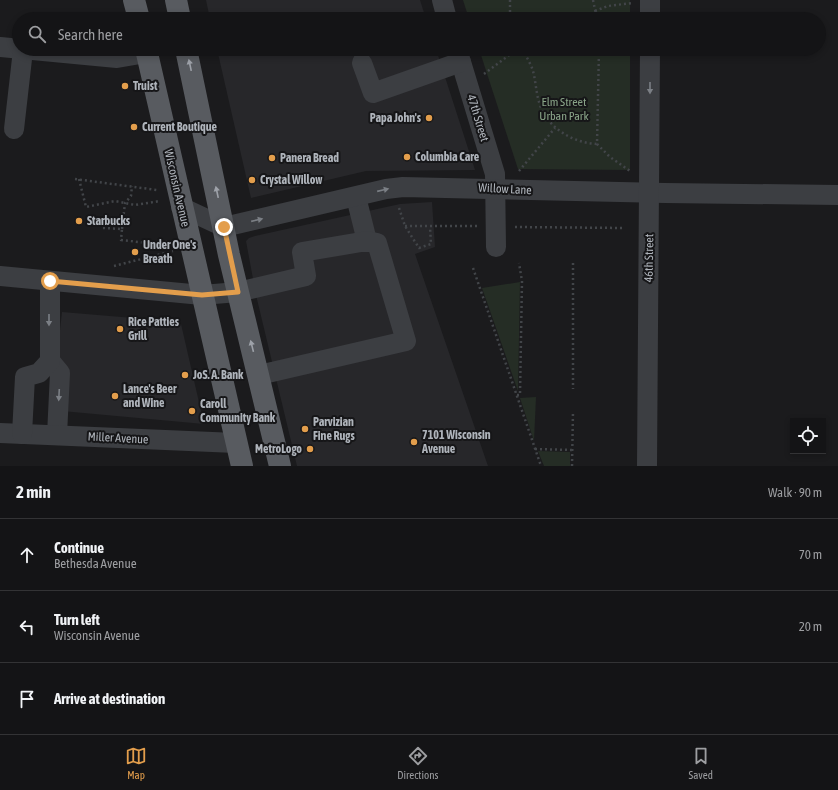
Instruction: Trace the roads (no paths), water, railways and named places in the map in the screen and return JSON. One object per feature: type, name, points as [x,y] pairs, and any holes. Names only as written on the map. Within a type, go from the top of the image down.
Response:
[{"type":"main road","points":[[134,0],[137,12]]},
{"type":"main road","points":[[176,0],[179,12]]},
{"type":"main road","name":"Wisconsin Avenue","points":[[147,56],[242,466]]},
{"type":"main road","points":[[187,56],[238,292],[280,466]]},
{"type":"street","points":[[442,0],[446,12]]},
{"type":"street","points":[[642,1],[647,12]]},
{"type":"street","points":[[0,47],[12,49]]},
{"type":"street","points":[[14,129],[22,56]]},
{"type":"street","points":[[94,56],[117,58],[125,56]]},
{"type":"street","points":[[362,63],[373,93],[459,56]]},
{"type":"street","name":"47th Street","points":[[459,56],[495,174],[496,247]]},
{"type":"street","name":"46th Street","points":[[647,466],[650,56]]},
{"type":"street","name":"Willow Lane","points":[[224,227],[386,189],[403,187],[496,188],[514,190],[650,193],[838,195]]},
{"type":"street","points":[[356,197],[367,241]]},
{"type":"street","points":[[181,207],[224,227]]},
{"type":"street","points":[[0,276],[202,295],[238,292],[306,276],[302,252],[367,241],[377,243],[406,341],[259,375]]},
{"type":"street","points":[[50,281],[50,360],[60,373],[57,435]]},
{"type":"street","points":[[22,434],[25,377],[39,373],[50,360]]},
{"type":"street","name":"Miller Avenue","points":[[0,433],[236,443]]},
{"type":"place","name":"Truist","points":[[125,86]]},
{"type":"place","name":"Papa John's","points":[[429,118]]},
{"type":"place","name":"Current Boutique","points":[[134,127]]},
{"type":"place","name":"Columbia Care","points":[[407,157]]},
{"type":"place","name":"Panera Bread","points":[[272,158]]},
{"type":"place","name":"Crystal Willow","points":[[252,180]]},
{"type":"place","name":"Starbucks","points":[[79,221]]},
{"type":"place","name":"Under One's Breath","points":[[135,252]]},
{"type":"place","name":"Rice Patties Grill","points":[[120,329]]},
{"type":"place","name":"JoS. A. Bank","points":[[185,375]]},
{"type":"place","name":"Lance's Beer and Wine","points":[[115,396]]},
{"type":"place","name":"Caroll Community Bank","points":[[192,411]]},
{"type":"place","name":"Parvizian Fine Rugs","points":[[305,429]]},
{"type":"place","name":"7101 Wisconsin Avenue","points":[[414,442]]},
{"type":"place","name":"MetroLogo","points":[[310,449]]},
{"type":"park label","name":"Elm Street Urban Park","points":[[564,109]]}]
